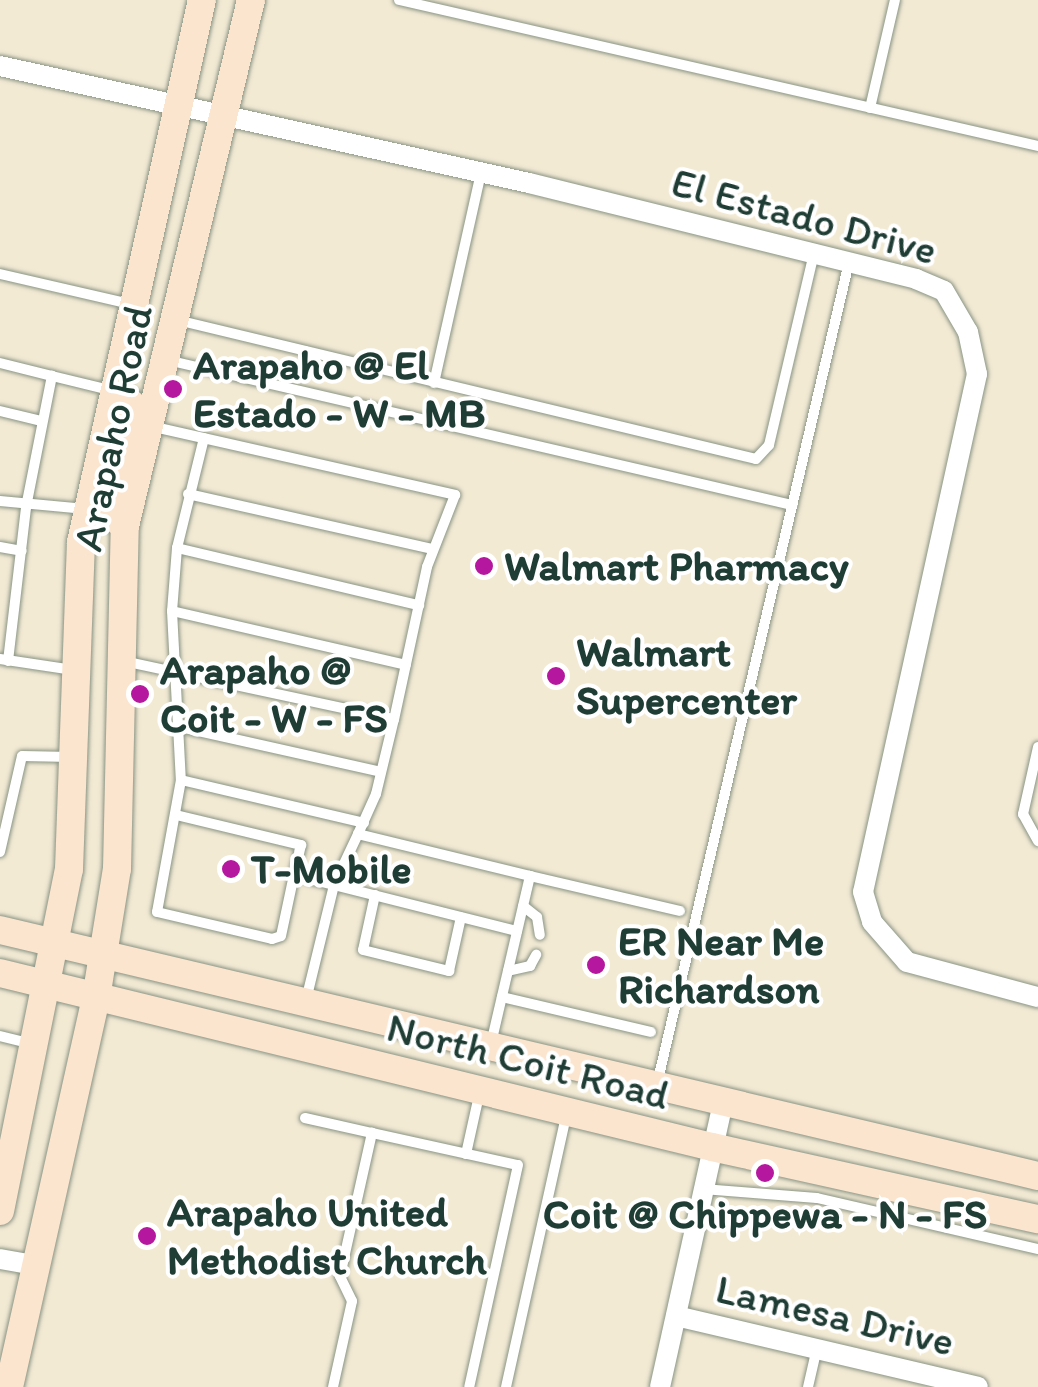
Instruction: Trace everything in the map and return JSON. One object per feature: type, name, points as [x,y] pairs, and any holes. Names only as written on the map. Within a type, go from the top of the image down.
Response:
[{"type":"main road","name":"Arapaho Road","points":[[0,1211],[11,1114],[35,1044],[57,942],[78,757],[74,670],[87,509],[202,0]]},
{"type":"main road","name":"Arapaho Road","points":[[9,1387],[105,954],[122,816],[120,661],[125,526],[251,0]]},
{"type":"main road","points":[[115,391],[131,404],[110,495],[112,516],[125,526]]},
{"type":"main road","points":[[74,670],[120,661]]},
{"type":"main road","name":"North Coit Road","points":[[0,930],[1038,1176]]},
{"type":"main road","name":"North Coit Road","points":[[0,973],[712,1148],[1038,1220]]},
{"type":"main road","points":[[480,1090],[491,1044]]},
{"type":"street","name":"El Estado Drive","points":[[0,66],[480,172],[849,262],[944,292],[958,309],[977,362],[863,892],[872,922],[907,962],[1038,997]]},
{"type":"street","points":[[660,1387],[723,1102]]},
{"type":"street","points":[[0,1259],[35,1265]]},
{"type":"street","name":"Lamesa Drive","points":[[676,1316],[978,1387]]},
{"type":"lane","points":[[400,0],[1038,146]]},
{"type":"lane","points":[[870,108],[895,0]]},
{"type":"lane","points":[[434,383],[480,172]]},
{"type":"lane","points":[[176,320],[756,459],[769,444],[814,254]]},
{"type":"lane","points":[[656,1086],[849,262]]},
{"type":"lane","points":[[0,274],[134,305]]},
{"type":"lane","points":[[166,360],[792,505]]},
{"type":"lane","points":[[0,363],[115,391]]},
{"type":"lane","points":[[52,376],[26,507],[4,660],[74,670]]},
{"type":"lane","points":[[0,412],[41,421]]},
{"type":"lane","points":[[148,426],[455,494],[434,549],[419,605],[381,772],[364,823],[334,885],[306,1001]]},
{"type":"lane","points":[[176,816],[301,845],[281,936],[272,939],[157,912],[182,780],[172,612],[177,548],[204,438]]},
{"type":"lane","points":[[188,494],[434,549]]},
{"type":"lane","points":[[0,501],[26,507],[87,509]]},
{"type":"lane","points":[[0,547],[22,551]]},
{"type":"lane","points":[[177,548],[419,605]]},
{"type":"lane","points":[[172,612],[406,665]]},
{"type":"lane","points":[[120,661],[174,669],[394,719]]},
{"type":"lane","points":[[176,726],[381,772]]},
{"type":"lane","points":[[1038,747],[1022,814],[1038,841]]},
{"type":"lane","points":[[0,852],[22,756],[78,757]]},
{"type":"lane","points":[[182,780],[364,823]]},
{"type":"lane","points":[[358,834],[680,911]]},
{"type":"lane","points":[[294,875],[517,932]]},
{"type":"lane","points":[[491,1044],[530,876]]},
{"type":"lane","points":[[375,895],[363,950],[449,971],[462,917]]},
{"type":"lane","points":[[522,906],[537,917],[540,935]]},
{"type":"lane","points":[[508,971],[530,966],[536,955]]},
{"type":"lane","points":[[502,996],[651,1032]]},
{"type":"lane","points":[[0,1036],[35,1044]]},
{"type":"lane","points":[[466,1154],[480,1090]]},
{"type":"lane","points":[[506,1387],[568,1111]]},
{"type":"lane","points":[[306,1118],[518,1165],[469,1387]]},
{"type":"lane","points":[[333,1387],[352,1301],[340,1276],[372,1133]]},
{"type":"lane","points":[[704,1189],[817,1198],[1038,1250]]},
{"type":"lane","points":[[808,1387],[816,1349]]},
{"type":"place","name":"Arapaho @ El Estado - W - MB","points":[[173,389]]},
{"type":"place","name":"Walmart Pharmacy","points":[[484,566]]},
{"type":"place","name":"Walmart Supercenter","points":[[556,676]]},
{"type":"place","name":"Arapaho @ Coit - W - FS","points":[[140,694]]},
{"type":"place","name":"T-Mobile","points":[[231,869]]},
{"type":"place","name":"ER Near Me Richardson","points":[[596,965]]},
{"type":"place","name":"Coit @ Chippewa - N - FS","points":[[765,1173]]},
{"type":"place","name":"Arapaho United Methodist Church","points":[[147,1236]]}]
